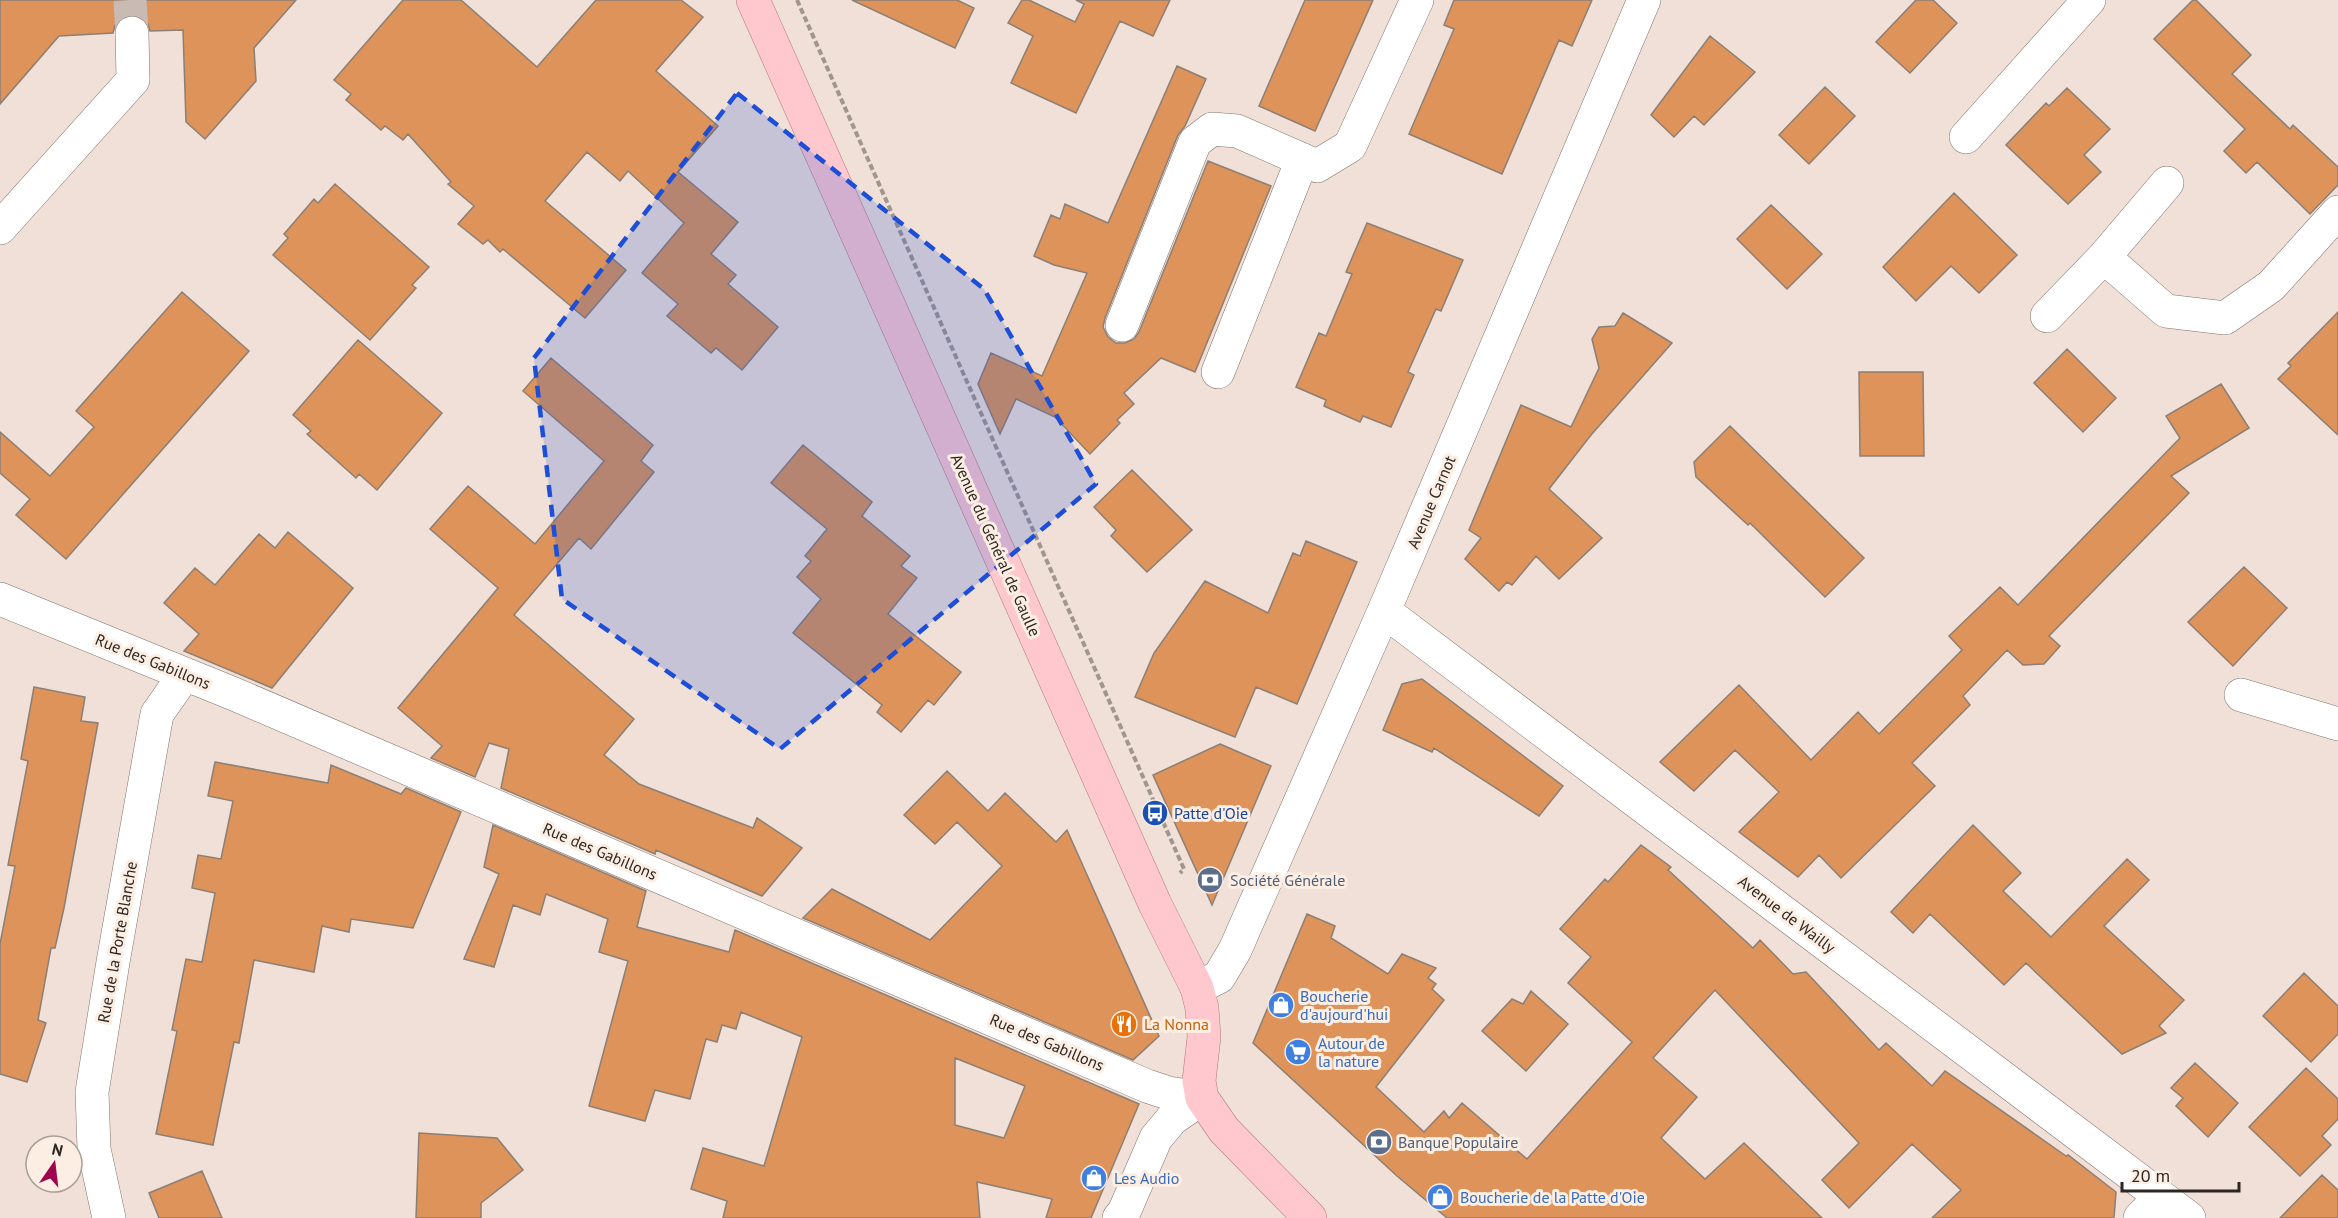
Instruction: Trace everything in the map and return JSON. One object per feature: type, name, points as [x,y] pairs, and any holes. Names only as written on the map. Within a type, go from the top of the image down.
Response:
[{"type":"main road","name":"Avenue du Général de Gaulle","points":[[753,0],[1155,904],[1197,988],[1204,1022],[1199,1081],[1202,1098]]},
{"type":"main road","points":[[1202,1098],[1224,1130],[1310,1218]]},
{"type":"street","points":[[1122,325],[1195,142],[1212,129],[1237,131],[1317,166],[1350,146],[1417,0]]},
{"type":"street","name":"Avenue Carnot","points":[[1197,988],[1218,977],[1235,950],[1384,611],[1644,0]]},
{"type":"street","points":[[1966,137],[2089,0]]},
{"type":"street","points":[[0,228],[134,80],[132,33]]},
{"type":"street","points":[[1218,372],[1302,160]]},
{"type":"street","points":[[2047,316],[2104,257],[2167,183]]},
{"type":"street","points":[[2104,257],[2166,311],[2224,318],[2271,286],[2338,212]]},
{"type":"street","name":"Rue des Gabillons","points":[[0,599],[184,674],[1148,1086],[1167,1093],[1202,1098]]},
{"type":"street","name":"Avenue de Wailly","points":[[1384,611],[2151,1208],[2189,1218]]},
{"type":"street","name":"Rue de la Porte Blanche","points":[[109,1218],[94,1149],[92,1092],[157,714],[184,674]]},
{"type":"street","points":[[2241,695],[2338,724]]},
{"type":"street","points":[[1121,1215],[1156,1138],[1172,1119],[1202,1098]]},
{"type":"highlighted area","points":[[737,93],[984,289],[1096,484],[780,749],[562,599],[534,358]]},
{"type":"building","points":[[0,0],[296,0],[254,48],[256,81],[205,139],[186,122],[183,30],[150,31],[148,24],[141,17],[132,14],[122,17],[115,25],[113,33],[59,36],[0,104]]},
{"type":"building","points":[[403,0],[461,0],[537,67],[596,0],[681,0],[703,17],[656,71],[718,126],[678,172],[738,222],[711,254],[736,275],[728,284],[778,327],[742,370],[716,348],[711,353],[667,316],[678,304],[642,273],[684,223],[628,171],[620,181],[587,152],[545,201],[626,270],[585,318],[503,249],[500,252],[488,240],[483,244],[458,224],[474,206],[448,184],[451,182],[408,134],[403,140],[385,126],[381,130],[346,100],[351,94],[334,80]]},
{"type":"building","points":[[852,0],[957,0],[974,8],[955,48]]},
{"type":"building","points":[[1022,0],[1029,0],[1075,22],[1084,4],[1076,0],[1170,0],[1153,36],[1120,21],[1076,113],[1011,83],[1033,36],[1008,23]]},
{"type":"building","points":[[1305,0],[1373,0],[1315,131],[1259,106]]},
{"type":"building","points":[[1454,0],[1592,0],[1572,46],[1559,40],[1502,174],[1409,134],[1454,29],[1444,25]]},
{"type":"building","points":[[1916,0],[1933,0],[1957,23],[1910,73],[1876,42]]},
{"type":"building","points":[[2193,0],[2196,0],[2251,55],[2232,74],[2290,129],[2293,125],[2338,167],[2338,185],[2310,214],[2257,162],[2246,173],[2224,151],[2245,129],[2154,39]]},
{"type":"building","points":[[1710,36],[1755,72],[1704,125],[1694,116],[1674,137],[1651,115]]},
{"type":"building","points":[[1177,66],[1206,79],[1185,126],[1178,135],[1103,327],[1108,337],[1116,343],[1125,343],[1134,339],[1139,332],[1208,161],[1271,186],[1195,372],[1161,358],[1124,393],[1134,404],[1117,420],[1120,423],[1090,454],[1055,417],[1016,399],[1000,434],[978,384],[991,353],[1042,376],[1087,273],[1054,265],[1034,256],[1051,215],[1060,219],[1065,204],[1108,223]]},
{"type":"building","points":[[1825,87],[1855,116],[1809,164],[1779,135]]},
{"type":"building","points":[[2067,88],[2110,129],[2084,155],[2101,172],[2068,204],[2006,145],[2046,103],[2049,106]]},
{"type":"building","points":[[335,184],[429,267],[412,285],[416,288],[370,340],[273,255],[288,238],[284,234],[314,199],[318,203]]},
{"type":"building","points":[[1954,193],[2017,255],[1979,293],[1951,266],[1916,301],[1883,267]]},
{"type":"building","points":[[1771,205],[1822,254],[1787,289],[1737,239]]},
{"type":"building","points":[[1367,223],[1463,260],[1441,311],[1436,309],[1408,372],[1414,375],[1391,427],[1363,416],[1360,422],[1324,406],[1326,400],[1296,387],[1319,333],[1326,336],[1352,274],[1346,272]]},
{"type":"building","points":[[182,292],[249,351],[66,559],[16,515],[30,499],[0,473],[0,432],[50,476],[94,427],[76,411]]},
{"type":"building","points":[[2338,312],[2338,435],[2278,379],[2291,366],[2288,363]]},
{"type":"building","points":[[1623,313],[1672,343],[1591,435],[1549,489],[1602,538],[1559,579],[1536,556],[1512,585],[1507,582],[1499,591],[1465,559],[1481,538],[1469,530],[1521,405],[1571,427],[1599,368],[1592,339],[1599,327],[1615,326]]},
{"type":"building","points":[[358,340],[442,413],[377,490],[359,474],[356,478],[307,434],[311,431],[293,415]]},
{"type":"building","points":[[2067,349],[2116,398],[2083,432],[2034,383]]},
{"type":"building","points":[[551,358],[653,445],[641,461],[654,472],[591,549],[579,538],[514,615],[634,719],[604,755],[639,784],[753,828],[757,818],[802,848],[762,896],[656,850],[655,854],[501,788],[509,749],[489,743],[475,777],[431,758],[442,746],[398,708],[498,588],[430,529],[468,486],[535,544],[604,461],[523,391]]},
{"type":"building","points":[[1859,372],[1923,372],[1924,456],[1860,456]]},
{"type":"building","points":[[2221,384],[2249,428],[2171,476],[2189,493],[2049,636],[2060,646],[2044,664],[2023,665],[2007,650],[1963,696],[1970,705],[1912,763],[1935,786],[1841,878],[1819,855],[1798,877],[1739,832],[1779,792],[1735,750],[1694,791],[1660,762],[1739,685],[1811,760],[1858,712],[1879,734],[1962,650],[1949,636],[2000,587],[2018,605],[2180,438],[2166,416]]},
{"type":"building","points":[[1730,426],[1864,558],[1825,597],[1750,523],[1748,525],[1696,477],[1694,462]]},
{"type":"building","points":[[803,445],[872,502],[862,516],[910,556],[901,566],[917,578],[888,614],[961,672],[934,705],[928,700],[901,732],[877,712],[882,705],[793,633],[821,599],[797,577],[811,561],[805,556],[827,529],[771,483]]},
{"type":"building","points":[[1132,470],[1192,530],[1147,572],[1111,536],[1116,530],[1094,507]]},
{"type":"building","points":[[288,532],[353,588],[272,688],[184,651],[199,634],[164,603],[195,568],[215,585],[259,534],[275,548]]},
{"type":"building","points":[[1306,541],[1357,562],[1297,704],[1256,687],[1235,737],[1135,697],[1154,653],[1205,581],[1268,613],[1293,553],[1300,556]]},
{"type":"building","points":[[2244,567],[2287,608],[2233,666],[2188,622]]},
{"type":"building","points":[[1422,679],[1563,786],[1539,816],[1434,748],[1432,752],[1383,730],[1402,684]]},
{"type":"building","points":[[34,687],[85,697],[81,721],[98,723],[64,908],[55,948],[51,948],[38,1020],[46,1023],[27,1082],[0,1074],[0,944],[15,866],[8,865],[28,761],[21,759]]},
{"type":"building","points":[[1220,744],[1271,766],[1212,905],[1153,775]]},
{"type":"building","points":[[215,762],[328,783],[331,765],[401,794],[406,788],[461,812],[413,928],[351,919],[349,932],[322,926],[314,972],[254,960],[239,1043],[234,1042],[213,1145],[156,1134],[177,1031],[172,1030],[186,959],[202,962],[215,893],[192,888],[198,855],[221,859],[233,801],[208,796]]},
{"type":"building","points":[[947,771],[988,811],[1005,793],[1056,842],[1067,830],[1159,1036],[1133,1060],[803,918],[832,889],[930,940],[1002,866],[957,822],[935,844],[904,815]]},
{"type":"building","points":[[493,825],[646,891],[637,927],[729,952],[735,930],[1139,1104],[1091,1218],[1046,1218],[1052,1199],[977,1182],[980,1218],[723,1218],[727,1201],[691,1189],[703,1148],[764,1166],[802,1037],[741,1012],[736,1029],[722,1025],[717,1042],[706,1039],[690,1099],[655,1090],[645,1121],[589,1106],[628,961],[599,952],[608,919],[546,894],[540,915],[513,905],[494,967],[464,959],[499,874],[484,867]],"holes":[[[955,1058],[1025,1086],[1004,1138],[955,1125]]]},
{"type":"building","points":[[1973,825],[2021,873],[2003,891],[2051,937],[2127,859],[2149,880],[2104,926],[2184,1000],[2159,1026],[2166,1033],[2122,1054],[2026,963],[2004,985],[1930,914],[1913,933],[1891,912]]},
{"type":"building","points":[[1641,845],[1671,867],[1668,870],[1753,948],[1760,940],[1793,974],[1806,972],[1879,1050],[1886,1043],[1932,1086],[1945,1071],[2066,1156],[2068,1155],[2116,1192],[2114,1218],[1932,1218],[1961,1190],[1912,1144],[1849,1208],[1822,1180],[1859,1143],[1715,990],[1653,1058],[1697,1097],[1661,1138],[1705,1179],[1744,1143],[1822,1218],[1447,1218],[1397,1176],[1253,1043],[1307,914],[1335,926],[1331,938],[1388,974],[1402,954],[1436,968],[1428,978],[1436,984],[1432,989],[1444,1000],[1376,1087],[1424,1132],[1444,1111],[1449,1118],[1462,1103],[1527,1159],[1632,1042],[1568,983],[1591,957],[1560,929],[1605,879],[1608,882]]},
{"type":"building","points":[[2304,973],[2338,1006],[2338,1034],[2311,1062],[2263,1016]]},
{"type":"building","points":[[1531,991],[1568,1024],[1526,1071],[1482,1031],[1512,999],[1523,1004]]},
{"type":"building","points":[[2195,1063],[2238,1103],[2208,1137],[2176,1106],[2183,1098],[2171,1088]]},
{"type":"building","points":[[2306,1068],[2338,1099],[2338,1119],[2322,1136],[2331,1145],[2300,1176],[2249,1127]]},
{"type":"building","points":[[419,1133],[497,1138],[523,1170],[481,1203],[481,1218],[416,1218]]},
{"type":"building","points":[[202,1171],[222,1218],[159,1218],[149,1193]]},
{"type":"building","points":[[2322,1175],[2338,1190],[2338,1218],[2280,1218]]},
{"type":"tunnel","points":[[130,0],[132,33]]},
{"type":"place","name":"Patte d'Oie","points":[[1155,813]]},
{"type":"place","name":"Société Générale","points":[[1210,880]]},
{"type":"place","name":"Boucherie d'aujourd'hui","points":[[1281,1005]]},
{"type":"place","name":"La Nonna","points":[[1124,1024]]},
{"type":"place","name":"Autour de la nature","points":[[1298,1052]]},
{"type":"place","name":"Banque Populaire","points":[[1379,1142]]},
{"type":"place","name":"Les Audio","points":[[1094,1178]]},
{"type":"place","name":"Boucherie de la Patte d'Oie","points":[[1440,1197]]}]
